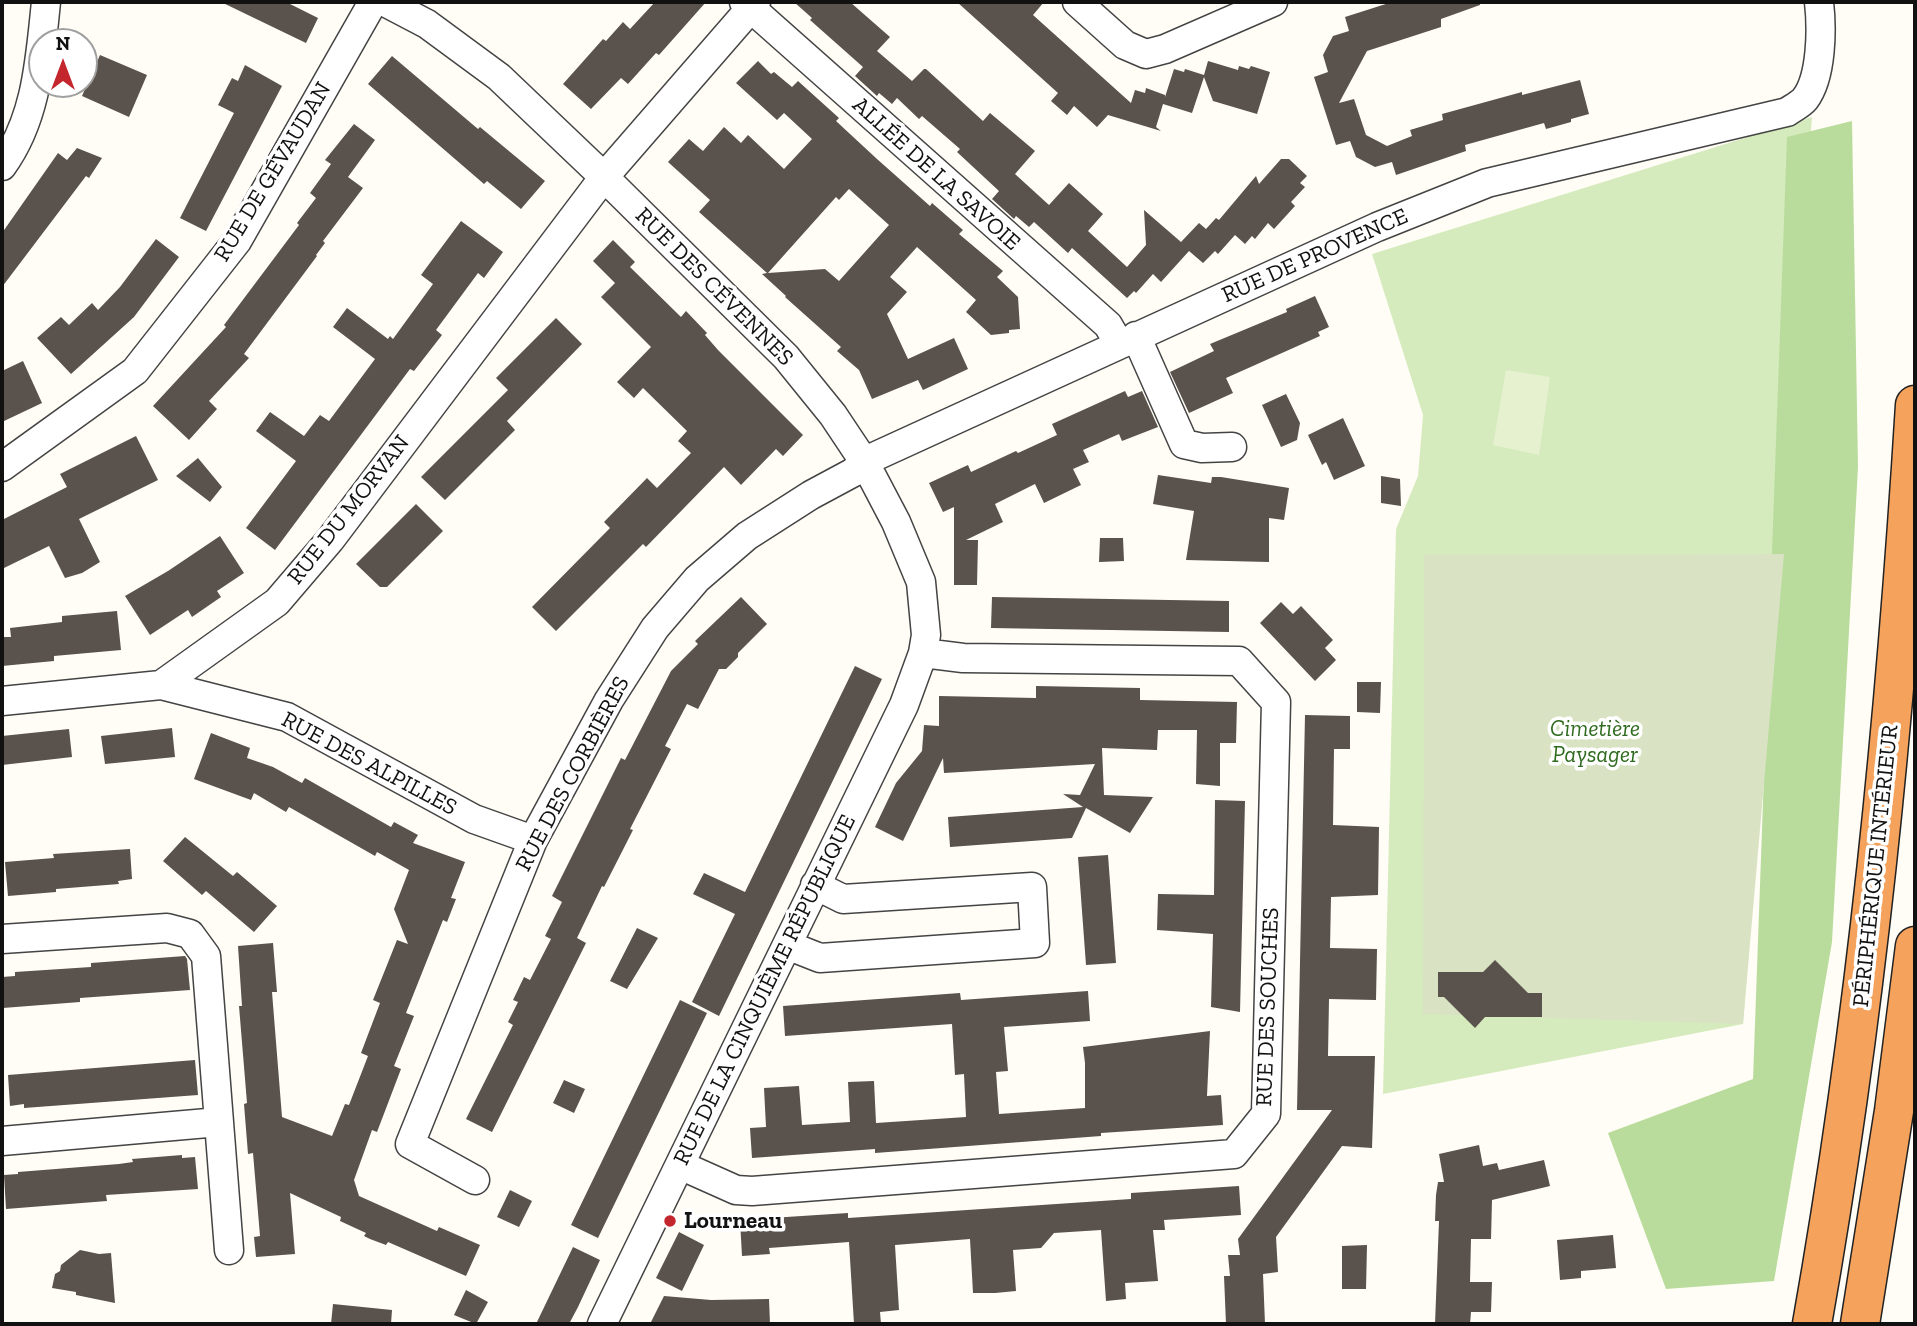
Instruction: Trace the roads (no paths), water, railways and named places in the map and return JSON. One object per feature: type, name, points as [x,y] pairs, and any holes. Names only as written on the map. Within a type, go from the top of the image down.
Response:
[{"type":"highway","name":"PÉRIPHÉRIQUE INTÉRIEUR","points":[[1812,1324],[1847,1102],[1879,853],[1903,602],[1915,405]]},
{"type":"highway","points":[[1860,1324],[1894,1111],[1915,946]]},
{"type":"street","points":[[2,166],[27,118],[38,80],[46,2]]},
{"type":"street","name":"RUE DE GÉVAUDAN","points":[[2,467],[135,370],[237,241],[373,2]]},
{"type":"street","name":"RUE DES CÉVENNES","points":[[385,2],[427,24],[499,77],[786,357],[833,415],[865,463],[896,522],[921,582],[926,635],[923,653]]},
{"type":"street","points":[[1077,2],[1125,45],[1146,54],[1165,49],[1273,2]]},
{"type":"street","name":"RUE DE PROVENCE","points":[[865,463],[1377,227],[1487,183],[1787,112],[1805,100],[1814,79],[1820,45],[1819,2]]},
{"type":"street","name":"RUE DU MORVAN","points":[[2,701],[161,685],[277,602],[330,540],[604,177],[750,4]]},
{"type":"street","name":"ALLÉE DE LA SAVOIE","points":[[750,4],[1127,340],[1184,444],[1202,448],[1232,447]]},
{"type":"street","name":"RUE DES CORBIÈRES","points":[[475,1181],[410,1144],[533,840],[609,700],[655,628],[697,579],[747,536],[865,463]]},
{"type":"street","name":"RUE DE LA CINQUIÈME RÉPUBLIQUE","points":[[602,1324],[904,705],[923,653]]},
{"type":"street","name":"RUE DES SOUCHES","points":[[680,1165],[736,1190],[752,1191],[1234,1154],[1266,1114],[1276,702],[1239,661],[963,659],[923,653]]},
{"type":"street","name":"RUE DES ALPILLES","points":[[161,685],[287,717],[474,819],[533,840]]},
{"type":"street","points":[[786,945],[820,958],[1035,943],[1032,887],[843,899],[815,885]]},
{"type":"street","points":[[2,939],[167,928],[190,934],[206,956],[229,1250]]},
{"type":"street","points":[[2,1141],[219,1122]]},
{"type":"place","name":"Lourneau","points":[[670,1221]]},
{"type":"park label","name":"Cimetière Paysager","points":[[1595,742]]}]
